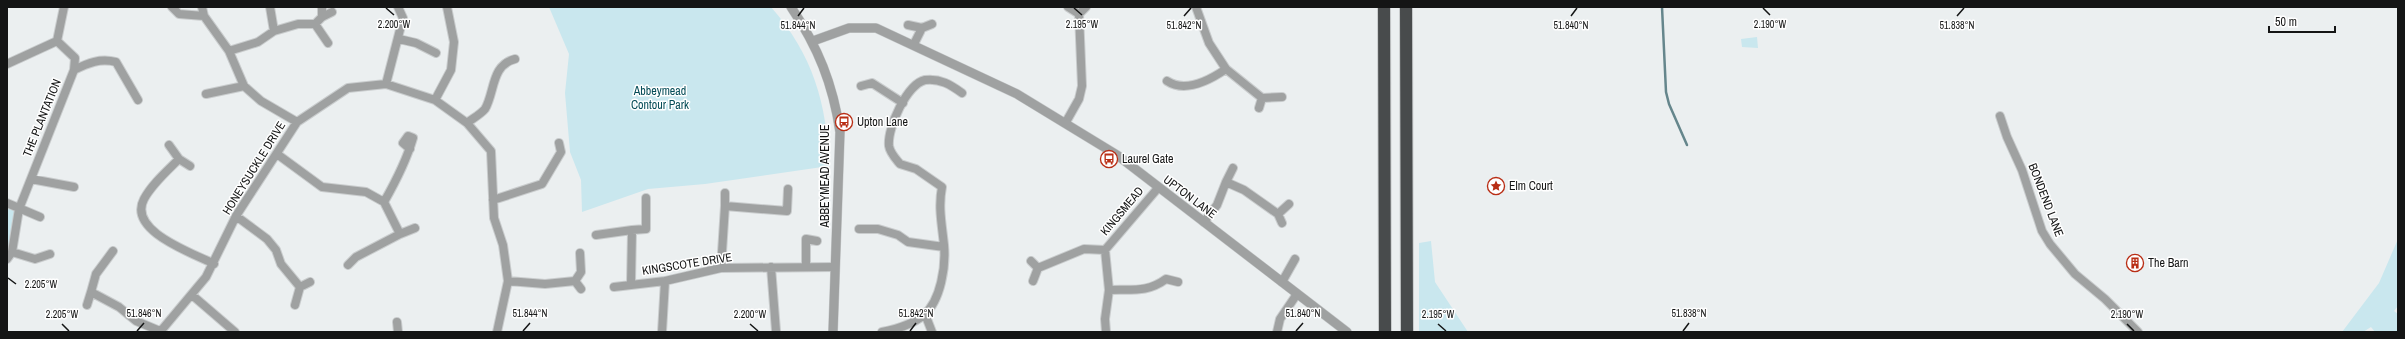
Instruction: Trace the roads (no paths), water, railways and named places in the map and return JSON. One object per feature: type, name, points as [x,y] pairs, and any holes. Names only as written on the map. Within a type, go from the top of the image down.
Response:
[{"type":"highway","points":[[1384,7],[1385,332]]},
{"type":"highway","points":[[1406,7],[1407,332]]},
{"type":"street","points":[[7,64],[57,41],[64,7]]},
{"type":"street","points":[[172,7],[179,14],[204,16]]},
{"type":"street","points":[[202,7],[204,16],[229,51],[244,86],[262,101],[297,122]]},
{"type":"street","points":[[270,7],[274,31]]},
{"type":"street","points":[[322,7],[322,17]]},
{"type":"street","points":[[386,84],[392,55],[406,18],[398,7]]},
{"type":"street","points":[[435,100],[450,70],[454,42],[447,7]]},
{"type":"street","name":"ABBEYMEAD AVENUE","points":[[791,7],[813,41],[834,100],[840,132],[833,332]]},
{"type":"street","points":[[1068,7],[1079,14]]},
{"type":"street","points":[[1066,122],[1079,99],[1082,86],[1079,14],[1086,7]]},
{"type":"street","points":[[1196,7],[1209,43],[1226,68],[1262,98],[1282,97]]},
{"type":"street","points":[[229,51],[258,42],[274,31],[298,24],[315,24],[322,17],[332,12]]},
{"type":"street","points":[[315,24],[328,43]]},
{"type":"street","points":[[908,25],[922,28],[932,24]]},
{"type":"street","name":"UPTON LANE","points":[[813,41],[849,28],[876,28],[914,44],[1004,87],[1066,122],[1117,156],[1344,329]]},
{"type":"street","points":[[914,44],[922,28]]},
{"type":"street","points":[[399,39],[416,43],[436,54]]},
{"type":"street","name":"THE PLANTATION","points":[[7,259],[12,252],[19,209],[74,70],[74,58],[57,41]]},
{"type":"street","points":[[74,70],[88,63],[105,59],[116,62],[138,100]]},
{"type":"street","points":[[467,123],[484,109],[492,85],[502,65],[514,59]]},
{"type":"street","points":[[1167,81],[1180,87],[1211,79],[1226,68]]},
{"type":"street","points":[[882,332],[902,327],[925,314],[938,293],[944,272],[944,247],[939,203],[942,187],[916,169],[900,164],[893,156],[889,147],[890,132],[903,103],[915,84],[924,80],[940,80],[962,93]]},
{"type":"street","points":[[861,86],[872,83],[903,103]]},
{"type":"street","name":"HONEYSUCKLE DRIVE","points":[[160,332],[192,295],[214,264],[236,216],[297,122],[348,88],[386,84],[435,100],[467,123],[491,152],[494,218],[503,244],[508,281],[497,332]]},
{"type":"street","points":[[206,94],[217,89],[244,86]]},
{"type":"street","points":[[1259,108],[1262,98]]},
{"type":"street","name":"BONDEND LANE","points":[[2000,116],[2022,170],[2042,231],[2050,244],[2075,274],[2138,332]]},
{"type":"street","points":[[384,202],[404,166],[413,138]]},
{"type":"street","points":[[493,200],[544,185],[560,152],[559,143]]},
{"type":"street","points":[[169,145],[179,160],[190,166]]},
{"type":"street","points":[[276,154],[322,187],[366,192],[384,202],[400,234]]},
{"type":"street","points":[[179,160],[161,177],[143,199],[142,214],[147,226],[160,237],[214,264]]},
{"type":"street","points":[[1204,222],[1217,205],[1233,168]]},
{"type":"street","points":[[31,179],[59,188],[74,187]]},
{"type":"street","points":[[1226,182],[1244,190],[1278,214],[1282,223]]},
{"type":"street","name":"KINGSMEAD","points":[[1106,332],[1105,318],[1110,290],[1105,250],[1158,188]]},
{"type":"street","points":[[725,206],[787,211],[788,189]]},
{"type":"street","points":[[721,268],[725,193]]},
{"type":"street","points":[[596,235],[646,229],[646,198]]},
{"type":"street","points":[[7,203],[40,217]]},
{"type":"street","points":[[1278,214],[1289,204]]},
{"type":"street","points":[[236,216],[267,239],[276,250],[281,264],[300,287]]},
{"type":"street","points":[[348,265],[356,257],[400,234],[415,228]]},
{"type":"street","points":[[859,229],[878,229],[898,235],[908,242],[944,247]]},
{"type":"street","points":[[631,284],[632,230]]},
{"type":"street","points":[[806,267],[806,239],[817,241]]},
{"type":"street","name":"KINGSMEAD","points":[[1038,268],[1084,249],[1105,250]]},
{"type":"street","points":[[87,305],[96,274],[113,251]]},
{"type":"street","points":[[12,252],[35,259],[50,254]]},
{"type":"street","points":[[575,281],[581,272],[580,253]]},
{"type":"street","points":[[1282,282],[1296,259]]},
{"type":"street","points":[[1031,261],[1038,268],[1033,281]]},
{"type":"street","points":[[771,266],[776,331]]},
{"type":"street","name":"KINGSCOTE DRIVE","points":[[614,287],[665,281],[721,268],[771,266],[835,267]]},
{"type":"street","points":[[1163,271],[1166,279]]},
{"type":"street","points":[[1110,290],[1142,290],[1155,287],[1166,279]]},
{"type":"street","points":[[1166,279],[1178,282]]},
{"type":"street","points":[[508,281],[545,284],[575,281]]},
{"type":"street","points":[[575,281],[581,289]]},
{"type":"street","points":[[662,332],[665,281]]},
{"type":"street","points":[[295,305],[300,287],[310,282]]},
{"type":"street","points":[[91,292],[119,308],[136,321],[160,332]]},
{"type":"street","points":[[1277,332],[1280,319],[1297,294]]},
{"type":"street","points":[[192,295],[235,332]]},
{"type":"street","points":[[925,314],[932,332]]},
{"type":"street","points":[[398,322],[398,332]]},
{"type":"waterway","points":[[1662,7],[1666,92],[1669,104],[1687,145]]},
{"type":"place","name":"Upton Lane","points":[[844,122]]},
{"type":"place","name":"Laurel Gate","points":[[1109,159]]},
{"type":"place","name":"Elm Court","points":[[1496,186]]},
{"type":"place","name":"The Barn","points":[[2135,263]]},
{"type":"park label","name":"Abbeymead Contour Park","points":[[660,98]]}]
